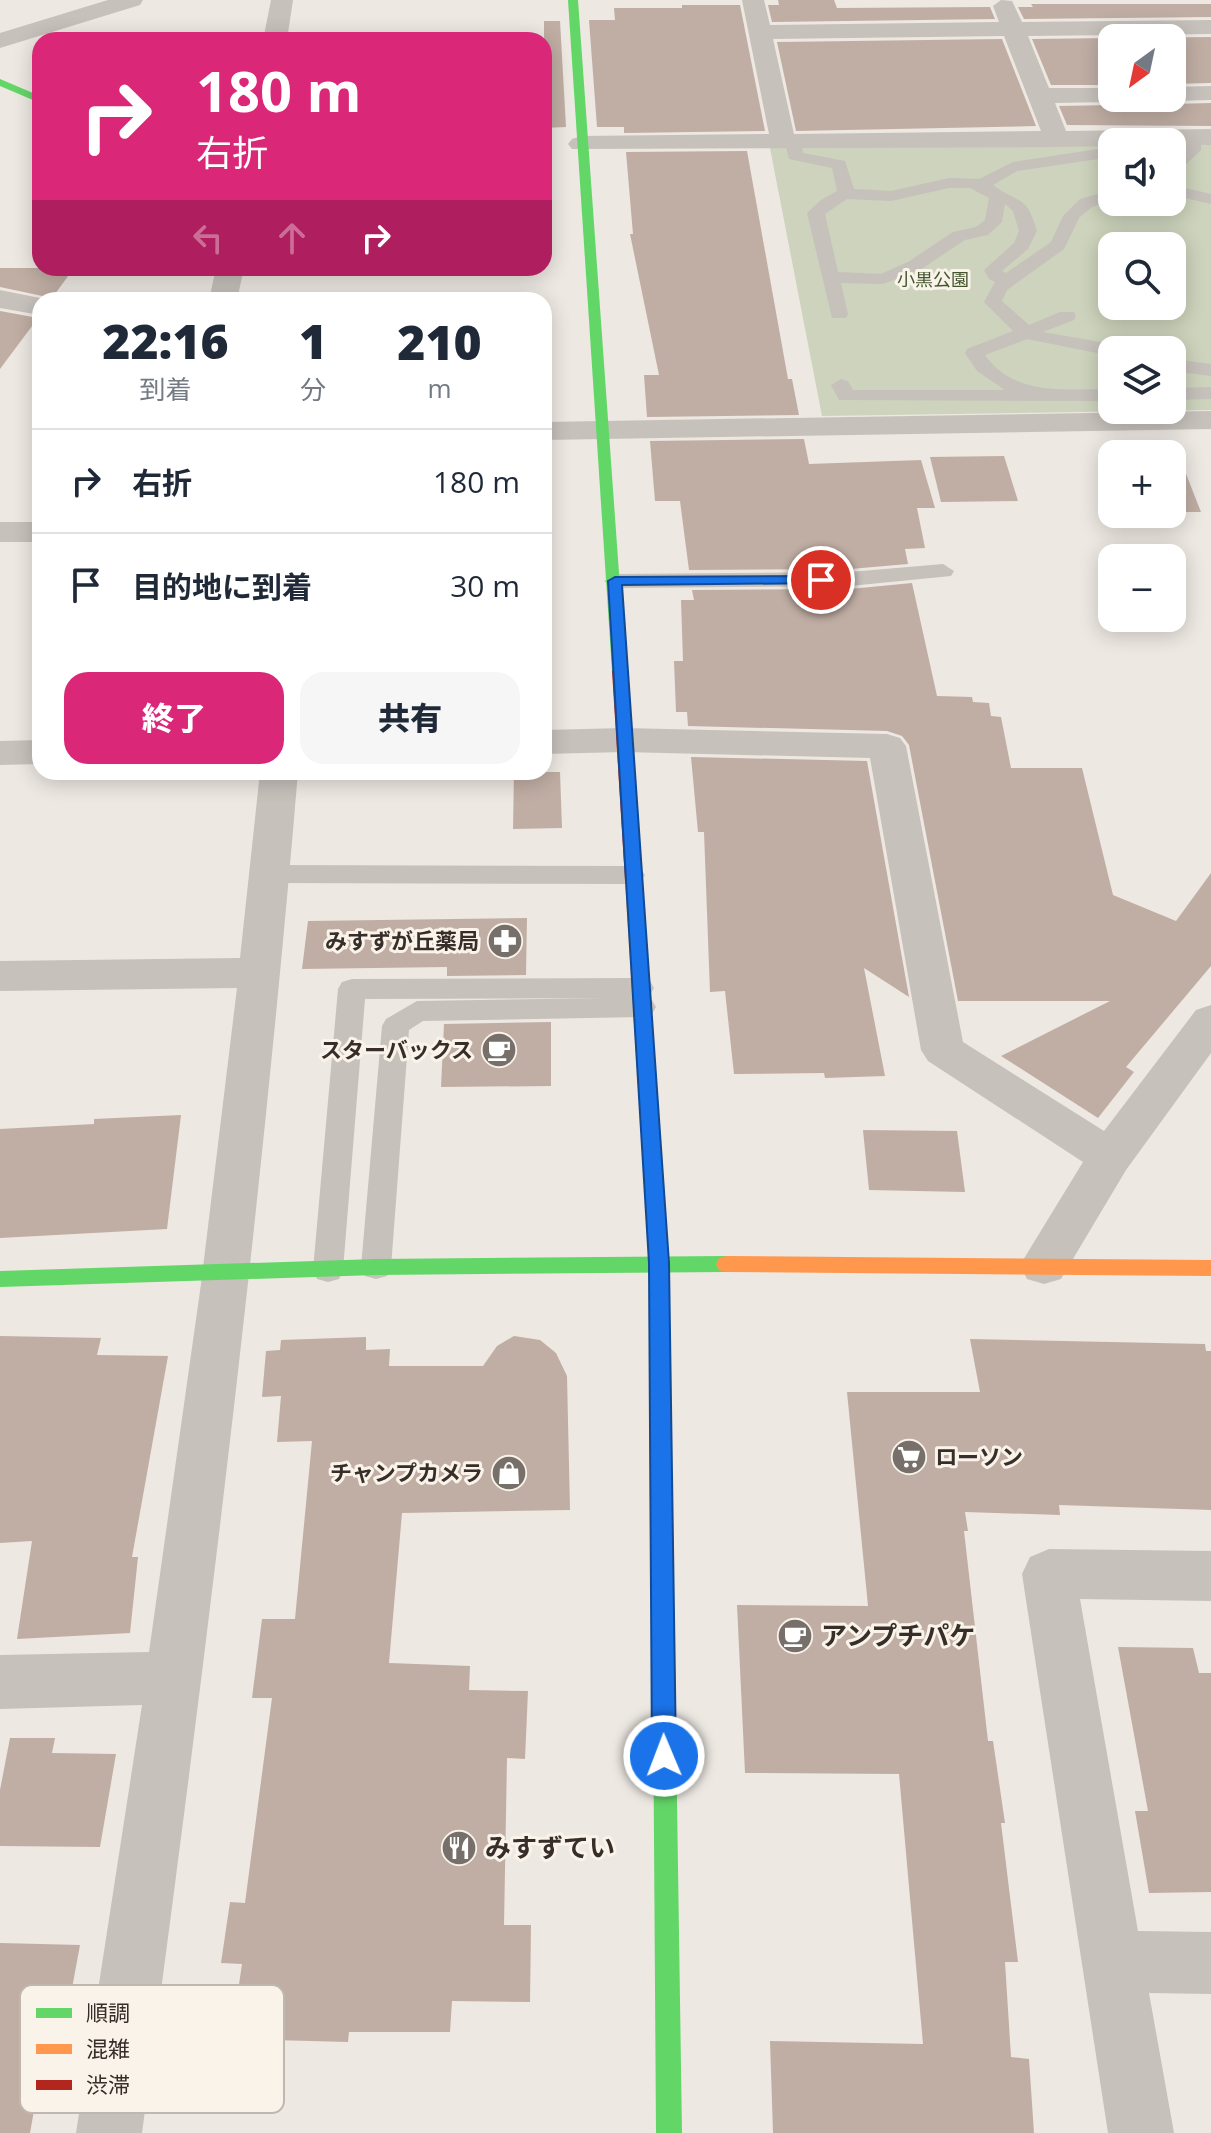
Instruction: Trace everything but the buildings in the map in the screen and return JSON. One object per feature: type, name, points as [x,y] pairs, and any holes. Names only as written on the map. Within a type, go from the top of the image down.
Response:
[{"type":"street","points":[[120,27],[130,0]]},
{"type":"street","points":[[0,41],[130,0]]},
{"type":"street","points":[[276,32],[282,0]]},
{"type":"street","points":[[573,0],[569,144],[615,581],[659,1263],[669,2133]]},
{"type":"street","points":[[753,0],[788,142]]},
{"type":"street","points":[[1001,0],[1057,139]]},
{"type":"street","points":[[760,32],[1211,27]]},
{"type":"street","points":[[0,82],[32,96]]},
{"type":"street","points":[[1186,94],[1211,93]]},
{"type":"street","points":[[1039,96],[1098,95]]},
{"type":"street","points":[[569,144],[1211,137]]},
{"type":"street","points":[[0,299],[32,305]]},
{"type":"street","points":[[552,431],[600,430],[961,402],[1211,420]]},
{"type":"street","points":[[0,532],[32,532]]},
{"type":"street","points":[[552,742],[624,740],[887,746],[943,1050],[1110,1157]]},
{"type":"street","points":[[0,753],[32,752]]},
{"type":"street","points":[[130,1985],[175,1678],[226,1272],[262,973],[278,780]]},
{"type":"street","points":[[0,976],[262,973]]},
{"type":"street","points":[[1044,1265],[1110,1157],[1211,1021]]},
{"type":"street","points":[[0,1279],[376,1267],[659,1263],[1211,1268]]},
{"type":"street","points":[[1141,2133],[1049,1574],[1211,1576]]},
{"type":"street","points":[[0,1682],[175,1678]]},
{"type":"street","points":[[1113,1962],[1211,1963]]},
{"type":"street","points":[[109,2133],[112,2113]]},
{"type":"lane","points":[[788,142],[795,156],[839,165],[846,192]]},
{"type":"lane","points":[[1186,147],[1195,147],[1186,155]]},
{"type":"lane","points":[[981,185],[1013,167],[1098,154]]},
{"type":"lane","points":[[839,314],[816,213],[846,192],[891,196],[953,183],[981,185],[998,196],[1010,198],[1020,205],[1028,231],[1022,245],[993,270],[995,275],[1008,281]]},
{"type":"lane","points":[[1186,193],[1211,199]]},
{"type":"lane","points":[[831,277],[883,279],[914,266],[959,236],[982,231],[993,222],[998,196]]},
{"type":"lane","points":[[1098,199],[1086,203],[1072,216],[1058,245],[999,287],[993,302],[1004,316],[1028,332],[1058,344],[1098,348]]},
{"type":"lane","points":[[1038,397],[999,379],[978,363],[974,353],[1067,316]]},
{"type":"lane","points":[[1186,367],[1211,370]]},
{"type":"lane","points":[[841,385],[846,396],[961,402],[1098,395]]},
{"type":"lane","points":[[1186,394],[1211,393]]},
{"type":"lane","points":[[615,581],[850,579],[943,571]]},
{"type":"lane","points":[[270,874],[632,875]]},
{"type":"lane","points":[[328,1270],[352,989],[641,998]]},
{"type":"lane","points":[[376,1267],[396,1026],[417,1011],[641,998]]},
{"type":"green space","name":"小黒公園","points":[[1211,142],[1211,410],[1186,410],[1186,336],[1098,336],[1098,412],[822,416],[770,148],[1098,143],[1098,216],[1186,216],[1186,143]]},
{"type":"traffic: fast","points":[[573,0],[619,671]]},
{"type":"traffic: fast","points":[[0,82],[32,96]]},
{"type":"traffic: fast","points":[[0,1279],[376,1267],[726,1264]]},
{"type":"traffic: fast","points":[[661,1400],[669,2133]]},
{"type":"traffic: slow","points":[[633,880],[659,1263],[661,1400]]},
{"type":"traffic: slow","points":[[726,1264],[1211,1268]]},
{"type":"traffic: jam","points":[[619,671],[633,880]]},
{"type":"place","name":"みすずが丘薬局","points":[[505,941]]},
{"type":"place","name":"スターバックス","points":[[499,1050]]},
{"type":"place","name":"ローソン","points":[[909,1457]]},
{"type":"place","name":"チャンプカメラ","points":[[509,1473]]},
{"type":"place","name":"アンプチパケ","points":[[795,1636]]},
{"type":"place","name":"みすずてい","points":[[459,1848]]},
{"type":"route","points":[[664,1756],[659,1263],[615,581],[821,580]]}]
